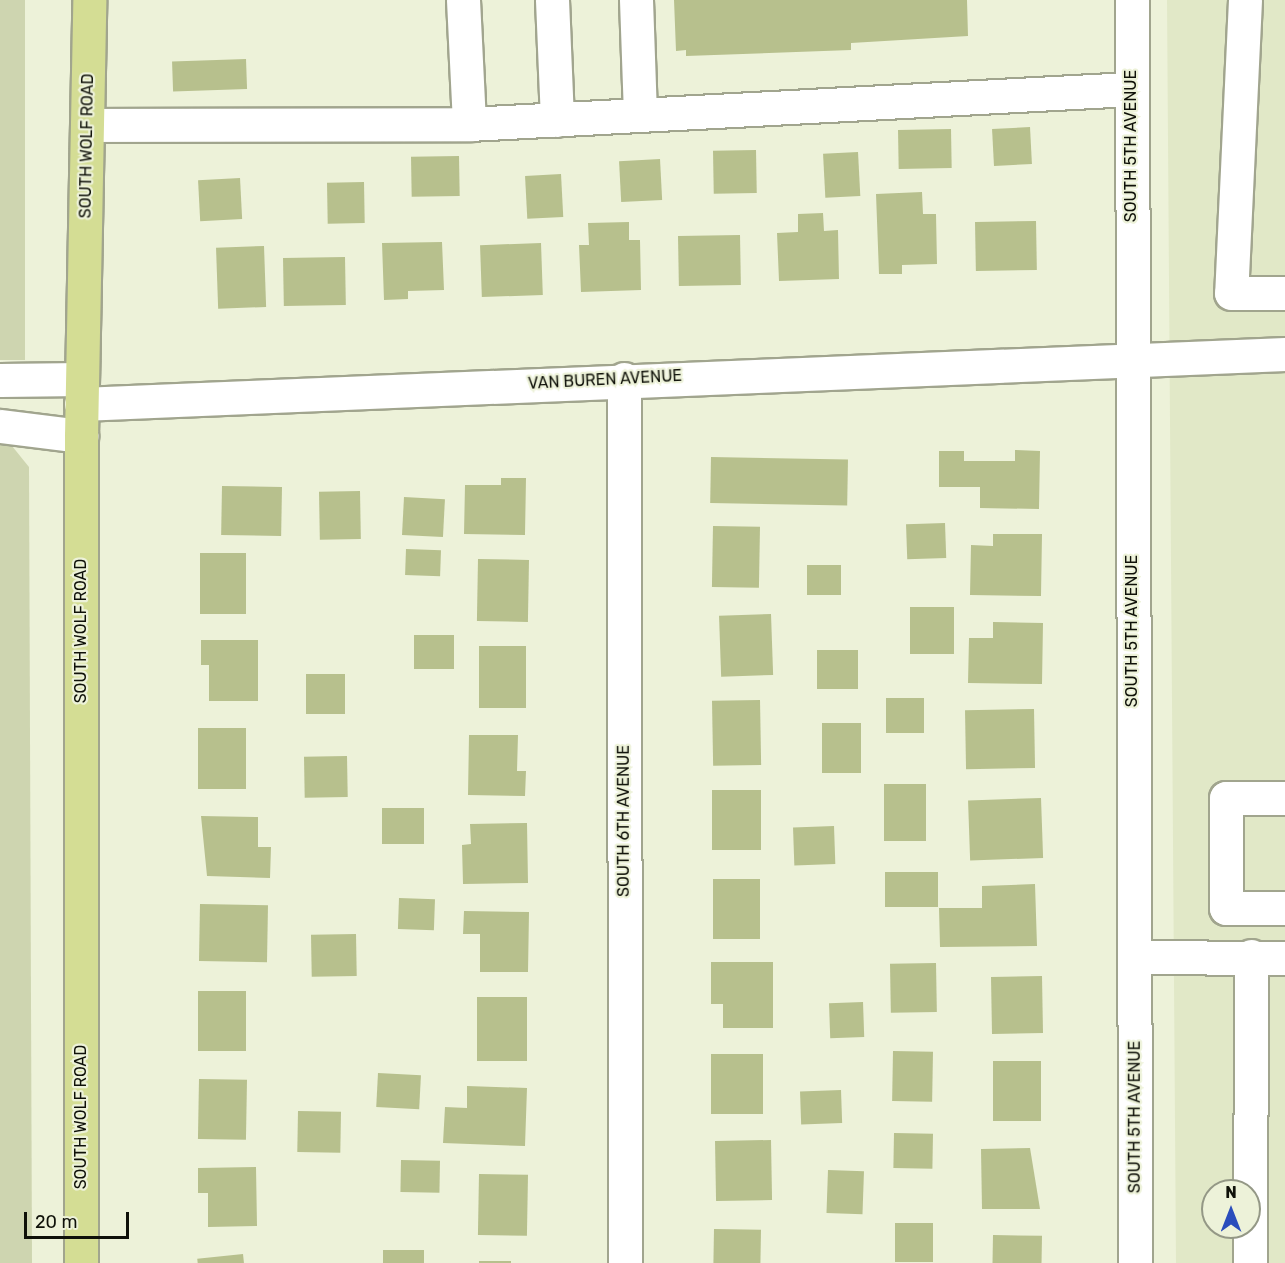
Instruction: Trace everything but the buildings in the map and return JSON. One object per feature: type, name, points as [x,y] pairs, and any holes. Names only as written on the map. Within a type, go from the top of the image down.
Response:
[{"type":"main road","name":"SOUTH WOLF ROAD","points":[[81,1263],[81,392],[89,0]]},
{"type":"street","points":[[463,0],[469,124]]},
{"type":"street","points":[[552,0],[557,120]]},
{"type":"street","points":[[636,0],[640,116]]},
{"type":"street","name":"SOUTH 5TH AVENUE","points":[[1132,0],[1130,358],[1135,1263]]},
{"type":"street","points":[[1245,0],[1231,293],[1285,293]]},
{"type":"street","points":[[87,125],[469,124],[1131,89]]},
{"type":"street","name":"VAN BUREN AVENUE","points":[[0,380],[81,392],[624,379],[1130,358],[1285,354]]},
{"type":"street","name":"SOUTH 6TH AVENUE","points":[[624,379],[625,1263]]},
{"type":"street","points":[[0,426],[81,436]]},
{"type":"street","points":[[1285,798],[1226,798],[1226,908],[1285,908]]},
{"type":"street","points":[[1250,1263],[1251,956]]},
{"type":"street","points":[[1134,957],[1285,958]]},
{"type":"shaded area","points":[[0,0],[25,0],[25,360],[0,360]]},
{"type":"shaded area","points":[[1167,0],[1285,0],[1285,1263],[1176,1263]]},
{"type":"shaded area","points":[[0,442],[12,446],[29,467],[32,1263],[0,1263]]}]
